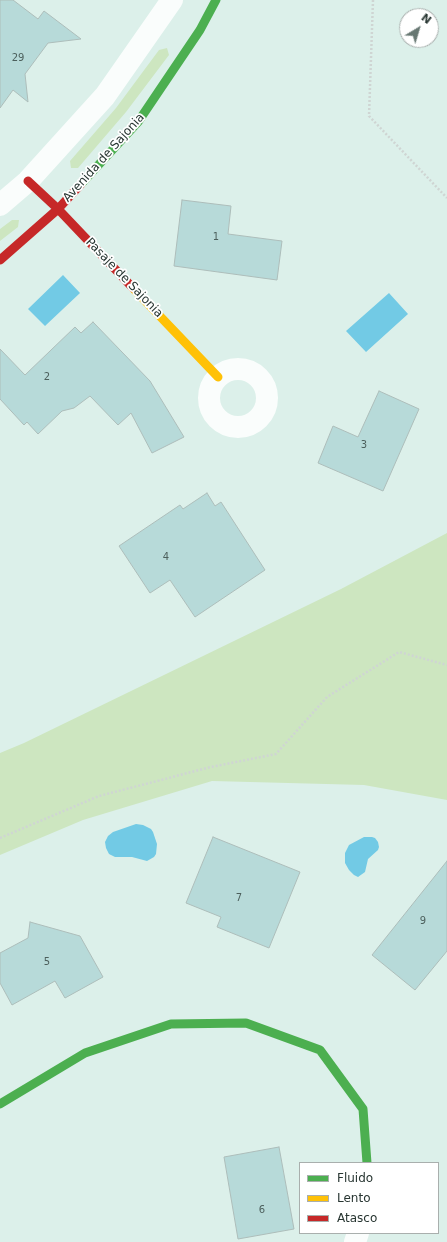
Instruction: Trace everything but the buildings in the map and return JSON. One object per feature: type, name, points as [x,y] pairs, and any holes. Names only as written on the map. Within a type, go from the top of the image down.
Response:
[{"type":"street","points":[[0,205],[28,180],[105,96],[172,0]]},
{"type":"street","name":"Avenida de Sajonia","points":[[0,260],[58,209],[138,122],[200,30],[216,0]]},
{"type":"street","name":"Pasaje de Sajonia","points":[[28,180],[58,209],[218,378]]},
{"type":"street","points":[[0,1104],[85,1053],[171,1024],[246,1024],[320,1050],[363,1109],[367,1162]]},
{"type":"path","points":[[373,0],[369,116],[447,198]]},
{"type":"path","points":[[0,838],[99,796],[211,767],[276,754],[327,697],[399,652],[447,665]]},
{"type":"green space","points":[[167,48],[169,55],[126,112],[78,168],[71,168],[70,161],[116,108],[159,50]]},
{"type":"green space","points":[[12,220],[19,220],[18,227],[0,241],[0,229]]},
{"type":"green space","points":[[447,533],[447,800],[364,785],[212,781],[83,820],[0,855],[0,753],[24,743],[341,589]]},
{"type":"water","points":[[63,275],[80,293],[45,326],[28,309]]},
{"type":"water","points":[[389,293],[408,314],[366,352],[346,331]]},
{"type":"water","points":[[136,824],[143,825],[151,829],[153,832],[157,844],[156,854],[154,857],[147,861],[132,857],[115,857],[109,854],[105,842],[108,836],[113,832]]},
{"type":"water","points":[[364,837],[375,838],[379,847],[378,850],[368,859],[365,872],[358,877],[349,870],[345,863],[345,853],[349,845]]},
{"type":"traffic: fast","points":[[81,184],[138,122],[200,30],[216,0]]},
{"type":"traffic: fast","points":[[0,1104],[85,1053],[171,1024],[246,1023],[320,1050],[363,1109],[367,1162]]},
{"type":"traffic: slow","points":[[133,288],[218,377]]},
{"type":"traffic: jam","points":[[28,181],[58,209],[133,288]]},
{"type":"traffic: jam","points":[[0,260],[58,209],[81,184]]}]
